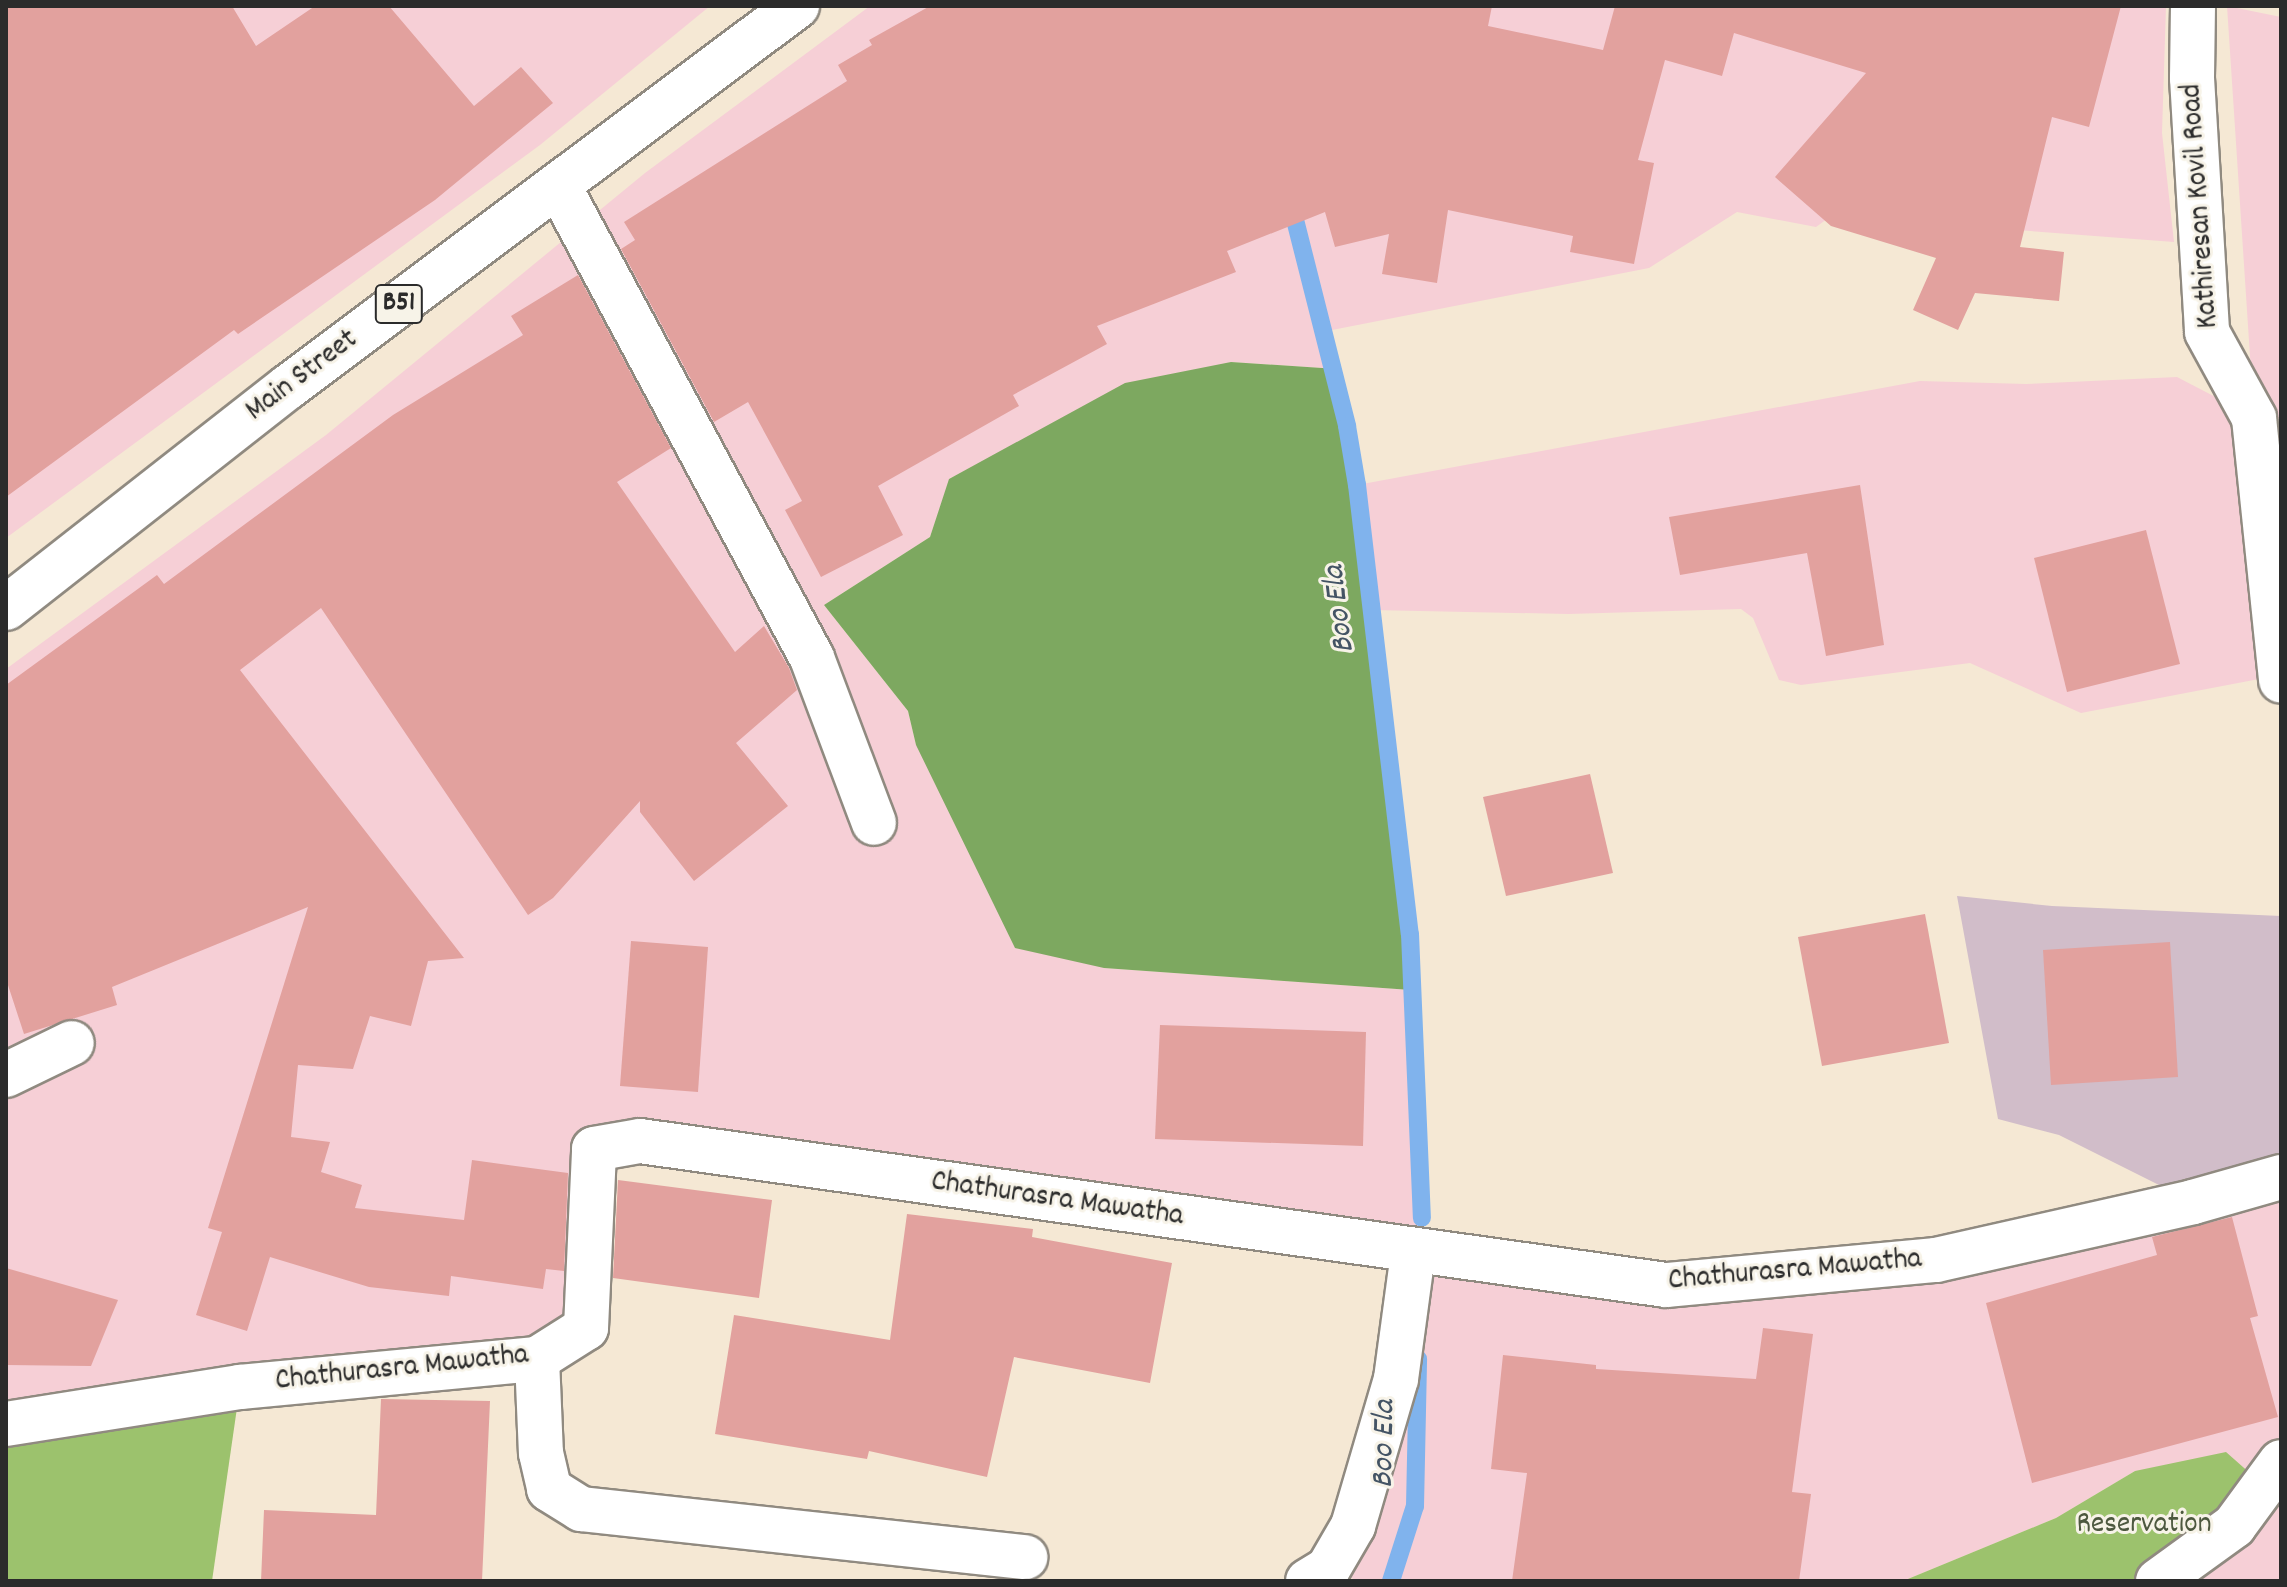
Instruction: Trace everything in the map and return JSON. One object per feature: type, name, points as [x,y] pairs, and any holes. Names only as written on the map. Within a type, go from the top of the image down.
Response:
[{"type":"street","name":"Main Street","points":[[6,608],[797,6]]},
{"type":"street","name":"Kathiresan Kovil Road","points":[[2193,6],[2192,78],[2207,332],[2254,418],[2281,681]]},
{"type":"street","points":[[558,185],[812,658],[874,823]]},
{"type":"street","points":[[6,1075],[72,1043]]},
{"type":"street","name":"Chathurasra Mawatha","points":[[6,1424],[240,1387],[537,1359],[586,1328],[594,1149],[640,1141],[1413,1253],[1682,1284],[1936,1260],[2193,1202],[2281,1177]]},
{"type":"street","points":[[1308,1581],[1328,1569],[1353,1526],[1396,1379],[1413,1253]]},
{"type":"street","points":[[537,1359],[541,1453],[549,1489],[581,1509],[1025,1557]]},
{"type":"street","points":[[2158,1581],[2234,1526],[2281,1462]]},
{"type":"shaded area","points":[[6,6],[710,6],[540,145],[6,538]]},
{"type":"shaded area","points":[[870,6],[2166,6],[2162,133],[2174,242],[1964,226],[1859,196],[1816,227],[1737,212],[1649,268],[1332,330],[1337,369],[1231,362],[950,478],[930,537],[824,605],[908,711],[916,745],[1104,968],[1411,990],[1422,1218],[1413,1252],[1666,1285],[1936,1260],[2281,1177],[2281,1581],[2158,1581],[2135,1471],[2056,1518],[1903,1581],[1359,1581],[1328,1569],[1412,1253],[594,1149],[586,1328],[537,1359],[6,1424],[6,669],[326,435],[645,173]]},
{"type":"shaded area","points":[[2227,6],[2281,17],[2281,418],[2255,418],[2280,675],[2081,713],[1970,663],[1801,685],[1779,680],[1753,618],[1741,609],[1568,614],[1372,610],[1357,485],[1920,381],[2026,384],[2177,377],[2254,417]]},
{"type":"shaded area","points":[[1957,896],[2052,906],[2281,916],[2281,1177],[2193,1202],[2059,1135],[1998,1119]]},
{"type":"green space","points":[[1231,362],[1337,369],[1357,485],[1410,934],[1411,990],[1104,968],[1015,948],[916,745],[908,711],[824,605],[930,537],[949,479],[1125,383]]},
{"type":"green space","points":[[240,1387],[212,1581],[6,1581],[6,1424]]},
{"type":"green space","name":"Reservation","points":[[2226,1452],[2252,1475],[2158,1581],[1903,1581],[2056,1518],[2135,1471]]},
{"type":"building","points":[[6,6],[232,6],[256,46],[315,6],[389,6],[474,106],[521,67],[553,103],[435,200],[238,334],[234,330],[6,497]]},
{"type":"building","points":[[930,6],[1492,6],[1488,26],[1603,50],[1615,6],[2121,6],[2089,127],[2052,117],[2020,247],[2064,252],[2059,301],[1975,293],[1958,330],[1913,310],[1936,258],[1831,226],[1775,177],[1866,73],[1734,33],[1722,76],[1665,60],[1638,160],[1654,163],[1634,264],[1570,252],[1573,236],[1448,210],[1437,283],[1382,274],[1389,234],[1335,247],[1325,212],[1227,251],[1236,272],[1097,326],[1107,344],[1013,395],[1019,406],[878,486],[903,535],[821,577],[785,510],[802,501],[748,402],[714,422],[621,249],[635,240],[624,222],[847,81],[838,65],[872,45],[869,40]]},
{"type":"building","points":[[578,275],[671,448],[617,482],[735,652],[764,626],[789,668],[797,690],[736,743],[788,806],[694,881],[640,812],[640,801],[553,898],[528,915],[321,608],[240,670],[464,958],[428,961],[411,1026],[370,1016],[353,1069],[298,1065],[291,1137],[330,1142],[321,1172],[362,1185],[355,1208],[464,1220],[472,1160],[568,1173],[564,1271],[546,1269],[543,1289],[451,1276],[449,1296],[369,1287],[270,1257],[247,1331],[196,1315],[222,1232],[208,1228],[308,907],[112,987],[117,1005],[24,1034],[6,979],[6,685],[157,575],[164,584],[393,415],[523,335],[511,316]]},
{"type":"building","points":[[1860,485],[1884,645],[1826,656],[1807,553],[1680,575],[1669,517]]},
{"type":"building","points":[[2146,530],[2180,664],[2067,692],[2034,558]]},
{"type":"building","points":[[1590,774],[1613,873],[1506,896],[1483,797]]},
{"type":"building","points":[[1925,914],[1949,1043],[1822,1066],[1798,937]]},
{"type":"building","points":[[631,941],[708,947],[698,1092],[620,1086]]},
{"type":"building","points":[[2170,942],[2178,1077],[2051,1085],[2043,950]]},
{"type":"building","points":[[1160,1025],[1366,1032],[1363,1146],[1155,1139]]},
{"type":"building","points":[[618,1180],[772,1200],[759,1298],[613,1278]]},
{"type":"building","points":[[907,1214],[1033,1229],[1032,1237],[1172,1263],[1150,1383],[1014,1357],[987,1477],[869,1451],[867,1459],[715,1434],[734,1315],[890,1340]]},
{"type":"building","points":[[2232,1217],[2258,1316],[2250,1318],[2278,1417],[2032,1483],[1986,1303],[2157,1255],[2152,1237]]},
{"type":"building","points":[[6,1268],[118,1300],[91,1366],[6,1365]]},
{"type":"building","points":[[1763,1328],[1813,1334],[1792,1492],[1811,1494],[1799,1581],[1512,1581],[1527,1473],[1491,1469],[1503,1355],[1596,1365],[1596,1369],[1756,1379]]},
{"type":"building","points":[[381,1399],[490,1401],[482,1581],[261,1581],[264,1510],[376,1515]]},
{"type":"waterway","name":"Boo Ela","points":[[1290,200],[1347,426],[1357,485],[1410,934],[1422,1218]]},
{"type":"waterway","name":"Boo Ela","points":[[1391,1581],[1415,1506],[1418,1359]]}]
